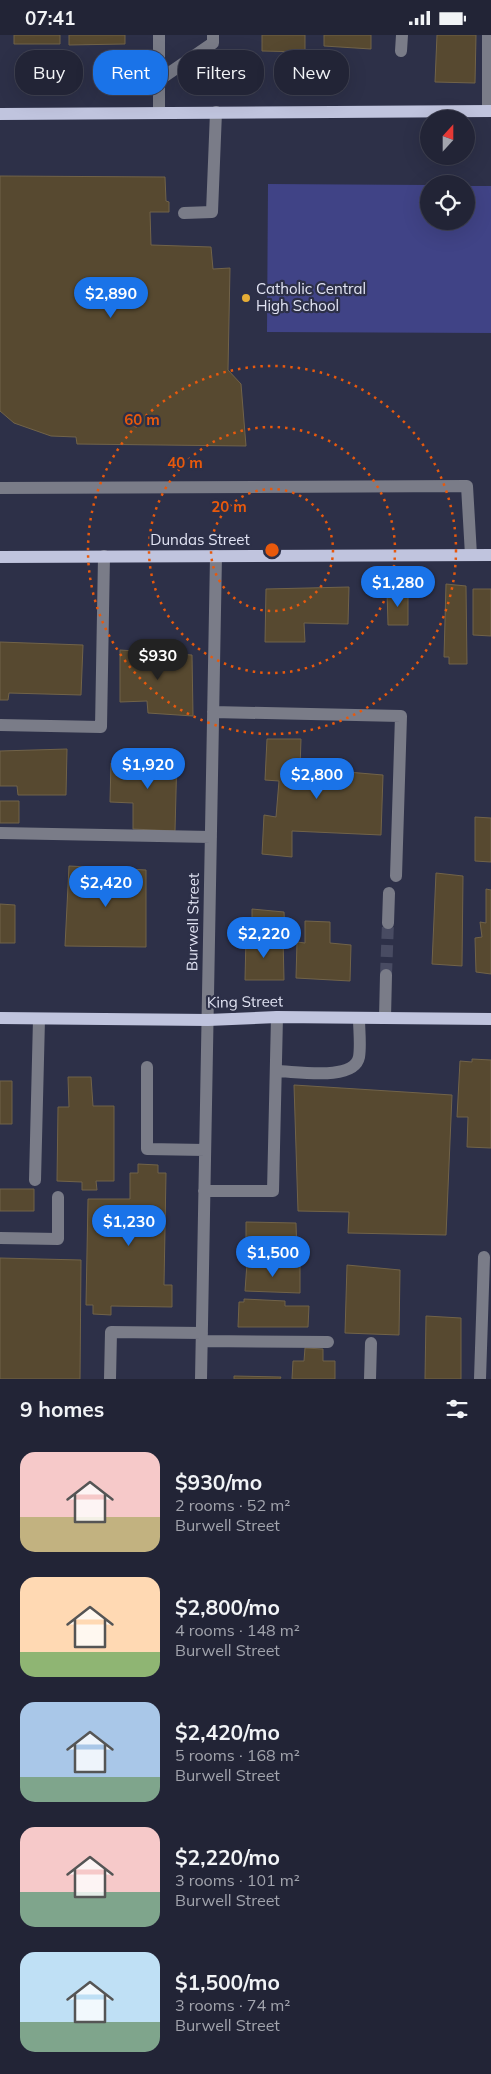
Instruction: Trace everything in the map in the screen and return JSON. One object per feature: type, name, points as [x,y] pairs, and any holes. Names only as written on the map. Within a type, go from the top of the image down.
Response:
[{"type":"main road","points":[[0,114],[489,111]]},
{"type":"main road","name":"Dundas Street","points":[[0,557],[491,555]]},
{"type":"main road","name":"King Street","points":[[0,1019],[208,1020],[277,1017],[491,1019]]},
{"type":"street","points":[[159,35],[159,50]]},
{"type":"street","points":[[168,74],[213,43],[213,35]]},
{"type":"street","points":[[401,51],[402,35]]},
{"type":"street","points":[[488,35],[489,111]]},
{"type":"street","points":[[159,95],[159,113]]},
{"type":"street","points":[[184,213],[212,212],[216,112]]},
{"type":"street","points":[[0,488],[467,486],[471,555]]},
{"type":"street","points":[[0,725],[101,727],[104,556]]},
{"type":"street","name":"Burwell Street","points":[[201,1379],[216,556]]},
{"type":"street","points":[[213,712],[401,715],[396,876]]},
{"type":"street","points":[[0,833],[211,837]]},
{"type":"street","points":[[388,923],[389,893]]},
{"type":"street","points":[[385,1019],[386,975]]},
{"type":"street","points":[[204,1191],[272,1191],[277,1017]]},
{"type":"street","points":[[276,1071],[340,1073],[352,1068],[359,1059],[359,1018]]},
{"type":"street","points":[[35,1180],[39,1019]]},
{"type":"street","points":[[147,1067],[147,1149],[205,1150]]},
{"type":"street","points":[[0,1238],[58,1239],[58,1197]]},
{"type":"street","points":[[480,1379],[484,1257]]},
{"type":"street","points":[[110,1379],[111,1332],[328,1342]]},
{"type":"street","points":[[370,1379],[371,1343]]},
{"type":"shaded area","points":[[268,184],[420,185],[420,230],[475,230],[475,186],[491,186],[491,333],[267,332]]},
{"type":"building","points":[[14,35],[60,35],[60,44],[14,44]]},
{"type":"building","points":[[69,35],[125,35],[125,44],[69,45]]},
{"type":"building","points":[[262,35],[305,35],[305,50],[262,50]]},
{"type":"building","points":[[324,35],[371,35],[371,49],[324,46]]},
{"type":"building","points":[[437,35],[476,35],[475,83],[435,82]]},
{"type":"building","points":[[0,176],[165,177],[166,201],[169,202],[169,212],[150,212],[151,245],[211,247],[213,269],[230,268],[228,370],[241,384],[246,446],[77,444],[76,437],[51,436],[14,423],[0,411]]},
{"type":"building","points":[[446,584],[466,586],[467,664],[449,664],[449,657],[444,657]]},
{"type":"building","points":[[349,587],[348,624],[304,623],[305,642],[265,642],[266,589]]},
{"type":"building","points":[[473,589],[491,589],[491,636],[473,635]]},
{"type":"building","points":[[387,591],[408,592],[408,625],[388,625]]},
{"type":"building","points":[[0,642],[83,645],[81,695],[9,693],[8,700],[0,700]]},
{"type":"building","points":[[120,650],[192,655],[193,716],[148,713],[147,701],[120,702]]},
{"type":"building","points":[[267,739],[301,739],[300,768],[383,775],[381,835],[292,831],[292,857],[262,854],[264,815],[276,817],[279,781],[265,780]]},
{"type":"building","points":[[67,749],[66,795],[18,795],[17,786],[0,786],[0,751]]},
{"type":"building","points":[[140,752],[177,754],[175,831],[133,829],[133,803],[110,802],[111,763],[140,765]]},
{"type":"building","points":[[0,801],[19,801],[19,823],[0,823]]},
{"type":"building","points":[[475,817],[491,818],[491,862],[475,861]]},
{"type":"building","points":[[69,866],[146,870],[146,947],[65,946]]},
{"type":"building","points":[[436,873],[463,876],[462,966],[432,964]]},
{"type":"building","points":[[486,889],[491,890],[491,974],[476,972],[475,938],[482,937],[480,922],[486,923]]},
{"type":"building","points":[[0,904],[15,905],[15,943],[0,943]]},
{"type":"building","points":[[252,909],[284,912],[285,934],[252,933]]},
{"type":"building","points":[[305,921],[330,922],[330,943],[351,945],[350,981],[296,978],[297,942],[305,943]]},
{"type":"building","points":[[246,938],[283,939],[284,980],[245,980]]},
{"type":"building","points":[[472,1059],[491,1060],[491,1148],[467,1147],[468,1117],[457,1117],[460,1061],[472,1062]]},
{"type":"building","points":[[68,1077],[91,1077],[93,1106],[114,1106],[114,1181],[96,1181],[97,1190],[82,1190],[82,1182],[57,1181],[58,1107],[69,1107]]},
{"type":"building","points":[[0,1081],[12,1081],[12,1124],[0,1124]]},
{"type":"building","points":[[294,1085],[452,1095],[446,1235],[348,1233],[349,1212],[298,1211]]},
{"type":"building","points":[[138,1164],[158,1165],[158,1173],[166,1173],[164,1285],[172,1285],[172,1307],[111,1306],[111,1315],[93,1314],[93,1305],[86,1305],[88,1199],[130,1199],[130,1173],[138,1173]]},
{"type":"building","points":[[0,1189],[34,1189],[34,1211],[0,1211]]},
{"type":"building","points":[[246,1222],[296,1223],[297,1256],[246,1254]]},
{"type":"building","points":[[0,1258],[81,1260],[80,1379],[0,1379]]},
{"type":"building","points":[[247,1263],[300,1265],[300,1293],[245,1291]]},
{"type":"building","points":[[347,1265],[400,1270],[399,1335],[345,1333]]},
{"type":"building","points":[[244,1299],[285,1301],[285,1306],[309,1306],[308,1327],[238,1327],[239,1302],[244,1302]]},
{"type":"building","points":[[426,1316],[461,1318],[461,1379],[425,1379]]},
{"type":"building","points":[[305,1348],[323,1349],[323,1361],[335,1361],[335,1379],[292,1379],[293,1361],[304,1361]]},
{"type":"building","points":[[234,1376],[281,1377],[280,1379],[234,1379]]},
{"type":"tunnel","points":[[386,975],[388,923]]},
{"type":"place","name":"Catholic Central High School","points":[[246,298]]}]
